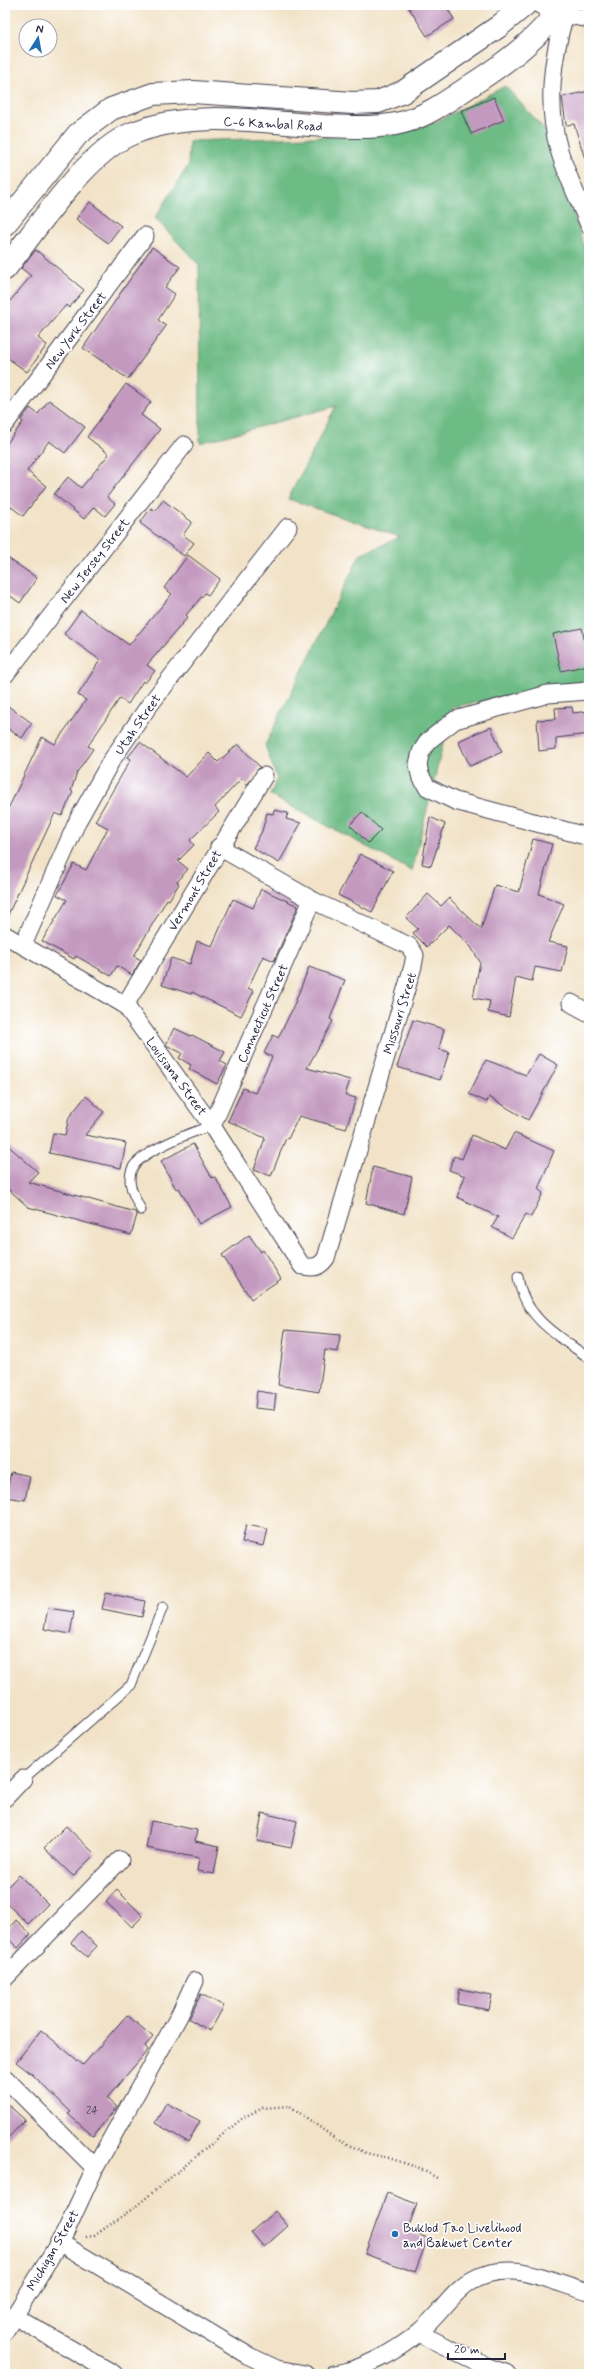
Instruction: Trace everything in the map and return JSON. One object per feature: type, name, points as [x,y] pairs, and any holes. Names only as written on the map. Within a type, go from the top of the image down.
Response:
[{"type":"main road","name":"C-6 Kambal Road","points":[[5,224],[78,134],[111,109],[152,94],[193,92],[353,103],[378,102],[403,92],[429,76],[525,5]]},
{"type":"main road","name":"C-6 Kambal Road","points":[[5,269],[74,182],[99,155],[129,134],[164,122],[197,119],[350,127],[404,122],[430,112],[502,65],[535,37],[556,9]]},
{"type":"street","points":[[589,18],[556,9],[552,106],[559,150],[589,225]]},
{"type":"street","name":"New York Street","points":[[5,424],[145,236]]},
{"type":"street","name":"New Jersey Street","points":[[5,675],[184,445]]},
{"type":"street","name":"Utah Street","points":[[23,945],[78,820],[110,761],[148,707],[288,527]]},
{"type":"street","points":[[589,691],[548,694],[455,720],[428,742],[421,752],[418,764],[420,775],[428,787],[455,801],[589,837]]},
{"type":"street","name":"Vermont Street","points":[[125,1005],[219,847],[264,776]]},
{"type":"street","name":"Missouri Street","points":[[219,847],[312,900],[409,946],[415,956],[326,1258],[322,1265],[313,1268],[302,1266]]},
{"type":"street","name":"Connecticut Street","points":[[212,1126],[312,900]]},
{"type":"street","name":"Louisiana Street","points":[[5,935],[125,1005],[212,1126],[302,1266]]},
{"type":"street","points":[[571,1003],[589,1013]]},
{"type":"street","points":[[5,1798],[23,1779]]},
{"type":"street","points":[[5,1978],[120,1860]]},
{"type":"street","name":"Michigan Street","points":[[5,2331],[62,2238],[95,2168],[178,2016],[195,1981]]},
{"type":"street","points":[[5,2078],[95,2168]]},
{"type":"street","points":[[62,2238],[247,2355],[277,2369],[305,2374]]},
{"type":"street","points":[[334,2374],[347,2372],[372,2362],[418,2333],[467,2282],[489,2272],[514,2270],[589,2292]]},
{"type":"street","points":[[14,2316],[114,2374]]},
{"type":"street","points":[[418,2333],[486,2370],[508,2374]]},
{"type":"lane","points":[[141,1210],[134,1197],[130,1182],[131,1170],[136,1162],[165,1145],[212,1126]]},
{"type":"lane","points":[[518,1277],[520,1291],[534,1316],[589,1358]]},
{"type":"lane","points":[[23,1779],[131,1685],[163,1607]]},
{"type":"path","points":[[62,2238],[94,2236],[135,2208],[244,2117],[263,2108],[290,2106],[336,2139],[366,2154],[389,2158],[419,2168],[439,2179]]},
{"type":"green space","points":[[505,86],[546,131],[589,261],[589,680],[452,707],[412,871],[270,795],[277,779],[265,745],[360,555],[400,537],[288,499],[336,406],[200,443],[199,265],[155,218],[188,166],[189,141],[399,134],[438,121]]},
{"type":"building","points":[[407,5],[445,5],[454,19],[427,36]]},
{"type":"building","points":[[589,91],[589,159],[585,159],[574,124],[566,125],[562,97]]},
{"type":"building","points":[[494,97],[504,120],[471,134],[461,111]]},
{"type":"building","points":[[90,202],[121,226],[108,243],[76,219]]},
{"type":"building","points":[[152,247],[180,267],[165,287],[175,294],[158,320],[166,326],[128,379],[83,348]]},
{"type":"building","points":[[36,250],[84,290],[69,308],[66,305],[38,338],[47,345],[27,372],[5,356],[5,307],[31,276],[21,268]]},
{"type":"building","points":[[126,384],[151,402],[141,415],[160,429],[107,497],[115,504],[105,516],[94,507],[84,519],[54,494],[68,477],[81,488],[109,454],[87,437]]},
{"type":"building","points":[[49,400],[85,427],[65,453],[49,441],[27,471],[46,486],[23,516],[5,502],[5,446],[23,422],[21,420],[30,408],[38,414]]},
{"type":"building","points":[[163,500],[192,522],[183,535],[194,543],[184,556],[140,523],[151,508],[155,511]]},
{"type":"building","points":[[188,555],[220,579],[208,595],[205,593],[186,615],[188,617],[147,665],[155,671],[145,683],[143,681],[128,704],[120,698],[88,746],[93,749],[77,772],[71,791],[73,792],[62,816],[55,813],[5,921],[5,806],[9,807],[42,737],[55,744],[86,700],[78,695],[100,660],[64,634],[81,610],[129,645],[172,594],[164,588]]},
{"type":"building","points":[[5,556],[37,578],[20,603],[5,592]]},
{"type":"building","points":[[582,628],[589,665],[561,671],[553,634]]},
{"type":"building","points":[[5,704],[32,723],[22,738],[5,727]]},
{"type":"building","points":[[572,707],[573,713],[589,711],[589,734],[556,738],[556,749],[539,751],[537,720],[556,719],[555,708]]},
{"type":"building","points":[[491,727],[502,752],[470,766],[458,741]]},
{"type":"building","points":[[140,742],[186,777],[209,753],[218,762],[238,744],[260,767],[247,785],[241,779],[215,807],[219,812],[190,840],[194,845],[178,861],[188,869],[177,882],[179,884],[169,900],[167,899],[134,956],[141,960],[132,975],[117,966],[111,976],[76,956],[74,959],[42,941],[67,900],[57,895],[74,864],[86,870],[108,828],[95,821],[131,759],[128,757]]},
{"type":"building","points":[[274,810],[288,813],[286,819],[301,823],[279,863],[253,848],[262,831],[267,813],[273,814]]},
{"type":"building","points":[[362,812],[381,830],[368,843],[350,825]]},
{"type":"building","points":[[430,817],[445,824],[431,866],[422,864]]},
{"type":"building","points":[[533,839],[552,844],[539,894],[564,904],[548,942],[568,946],[562,972],[535,967],[532,981],[516,977],[509,1017],[488,1012],[490,1001],[473,998],[480,962],[471,947],[449,925],[427,947],[413,933],[418,929],[406,918],[428,894],[441,906],[449,898],[481,929],[495,885],[519,892]]},
{"type":"building","points":[[360,854],[393,871],[372,912],[338,895]]},
{"type":"building","points":[[261,889],[298,906],[274,961],[263,956],[248,988],[254,991],[241,1016],[192,992],[191,994],[162,985],[171,958],[190,964],[197,941],[212,946],[233,899],[253,908]]},
{"type":"building","points":[[309,967],[345,980],[330,1019],[333,1021],[307,1068],[350,1080],[345,1095],[356,1098],[346,1129],[299,1116],[288,1139],[286,1138],[271,1176],[254,1170],[265,1138],[228,1121],[243,1088],[255,1093],[272,1057],[264,1053],[273,1035],[278,1038],[292,1010]]},
{"type":"building","points":[[413,1020],[444,1029],[439,1049],[449,1052],[440,1080],[397,1067]]},
{"type":"building","points":[[174,1028],[191,1036],[192,1035],[225,1052],[220,1061],[227,1065],[217,1084],[189,1069],[191,1065],[179,1058],[182,1053],[166,1045]]},
{"type":"building","points":[[539,1054],[558,1065],[528,1120],[489,1097],[487,1102],[469,1094],[486,1060],[526,1075]]},
{"type":"building","points":[[86,1096],[104,1112],[85,1135],[126,1143],[121,1168],[49,1153],[53,1133],[65,1135],[69,1117]]},
{"type":"building","points":[[514,1133],[554,1151],[538,1189],[543,1193],[531,1217],[526,1214],[512,1238],[492,1227],[498,1217],[457,1197],[465,1176],[449,1170],[454,1156],[462,1159],[472,1135],[505,1150]]},
{"type":"building","points":[[5,1143],[38,1172],[28,1182],[135,1212],[137,1215],[131,1235],[28,1207],[5,1186]]},
{"type":"building","points":[[193,1144],[212,1178],[215,1177],[232,1207],[199,1224],[179,1188],[176,1189],[161,1161]]},
{"type":"building","points":[[373,1167],[412,1177],[404,1214],[366,1203]]},
{"type":"building","points":[[249,1235],[261,1252],[263,1250],[281,1279],[251,1299],[222,1255]]},
{"type":"building","points":[[285,1330],[340,1335],[338,1352],[325,1350],[319,1392],[278,1385]]},
{"type":"building","points":[[257,1391],[276,1394],[274,1410],[255,1408]]},
{"type":"building","points":[[11,1472],[30,1476],[25,1500],[6,1497]]},
{"type":"building","points":[[246,1525],[268,1529],[264,1546],[242,1542]]},
{"type":"building","points":[[106,1593],[145,1601],[142,1617],[102,1609]]},
{"type":"building","points":[[48,1608],[74,1612],[70,1634],[44,1629]]},
{"type":"building","points":[[262,1813],[297,1821],[291,1848],[257,1841]]},
{"type":"building","points":[[151,1821],[197,1830],[195,1841],[219,1846],[214,1874],[197,1871],[199,1858],[146,1848]]},
{"type":"building","points":[[66,1826],[95,1854],[73,1876],[44,1848]]},
{"type":"building","points":[[19,1875],[48,1904],[28,1924],[5,1902],[5,1889]]},
{"type":"building","points":[[117,1890],[143,1916],[132,1927],[106,1902]]},
{"type":"building","points":[[16,1920],[31,1934],[18,1948],[5,1936],[5,1933]]},
{"type":"building","points":[[81,1931],[97,1946],[87,1957],[71,1943]]},
{"type":"building","points":[[460,1989],[492,1995],[489,2010],[457,2004]]},
{"type":"building","points":[[201,1994],[224,2006],[210,2031],[189,2019]]},
{"type":"building","points":[[127,2015],[153,2037],[145,2046],[148,2050],[107,2098],[117,2107],[93,2136],[68,2114],[71,2112],[33,2075],[16,2062],[41,2030],[83,2065]]},
{"type":"building","points":[[5,2102],[25,2120],[5,2141]]},
{"type":"building","points":[[166,2103],[200,2121],[188,2142],[155,2123]]},
{"type":"building","name":"Buklod Tao Livelihood and Bakwet Center","points":[[387,2193],[417,2204],[407,2231],[428,2238],[415,2272],[365,2254]]},
{"type":"building","points":[[275,2211],[288,2226],[264,2247],[251,2232]]},
{"type":"place","name":"Buklod Tao Livelihood and Bakwet Center","points":[[395,2234]]}]
